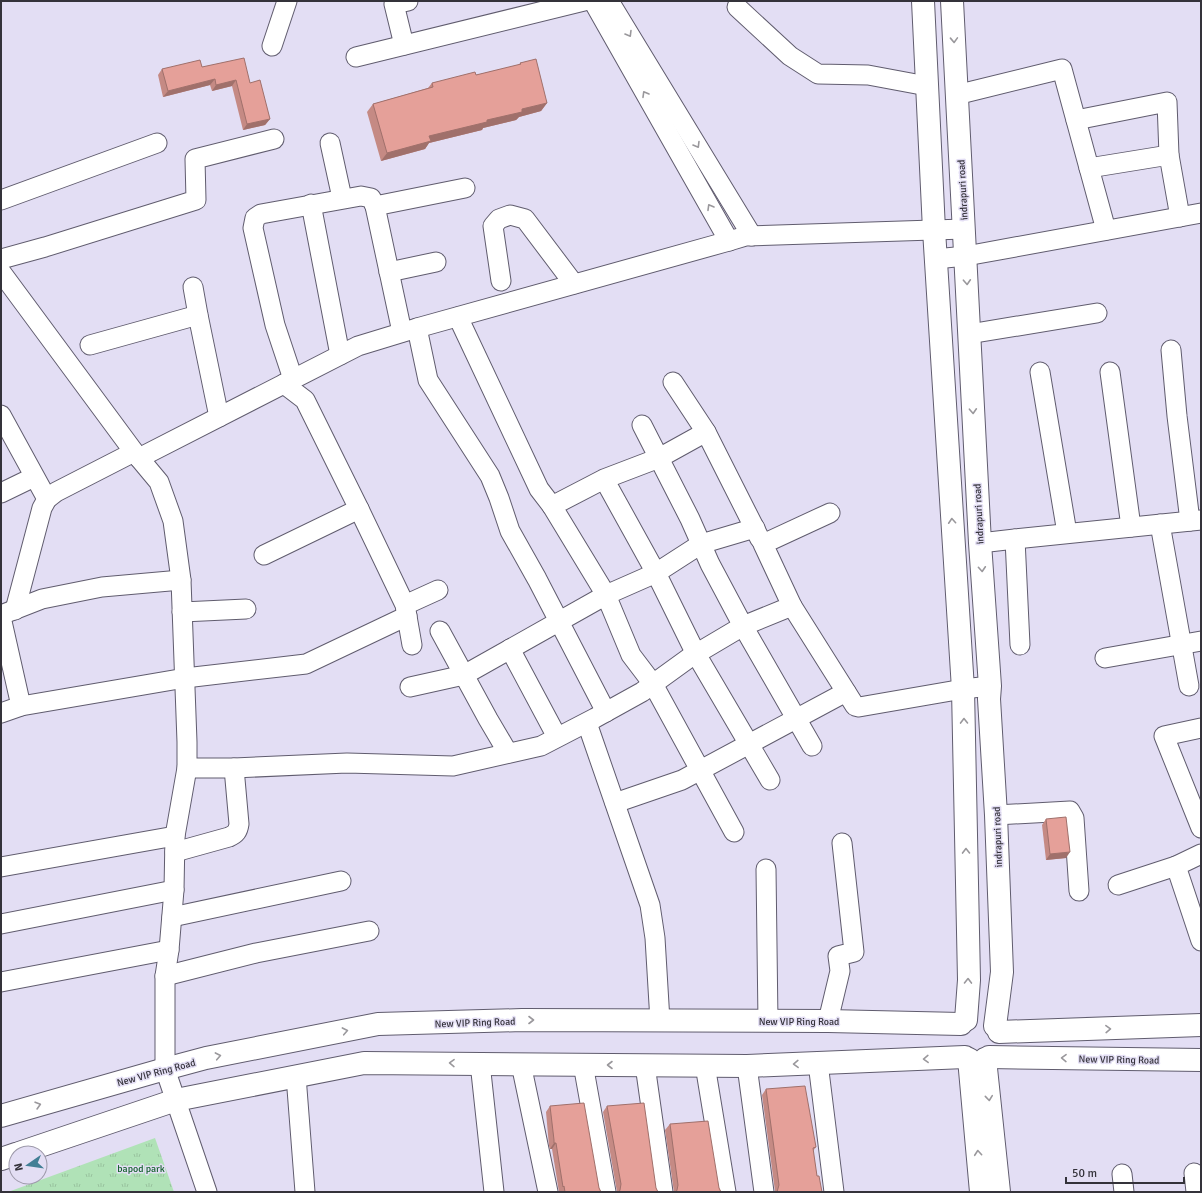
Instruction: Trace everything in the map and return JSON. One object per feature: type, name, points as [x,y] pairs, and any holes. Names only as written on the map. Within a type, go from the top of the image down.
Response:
[{"type":"main road","points":[[923,1],[934,230],[963,689],[968,980],[964,1022]]},
{"type":"main road","name":"indrapuri road","points":[[952,1],[980,543],[990,686],[989,699],[996,815],[1002,972],[997,1029]]},
{"type":"main road","points":[[980,1016],[987,1018],[997,1029],[999,1043],[992,1056],[977,1058],[959,1051],[956,1044],[957,1030],[964,1022],[973,1017],[980,1016]]},
{"type":"main road","name":"New VIP Ring Road","points":[[1,1116],[206,1058],[378,1024],[522,1020],[964,1022]]},
{"type":"main road","points":[[997,1029],[1201,1026]]},
{"type":"main road","points":[[977,1058],[981,1192]]},
{"type":"main road","points":[[977,1058],[999,1192]]},
{"type":"main road","name":"New VIP Ring Road","points":[[44,1145],[176,1100],[364,1063],[747,1066],[977,1058],[1201,1060]]},
{"type":"street","points":[[272,46],[287,1]]},
{"type":"street","points":[[404,45],[394,4],[408,1]]},
{"type":"street","points":[[356,57],[584,1]]},
{"type":"street","points":[[593,1],[729,241]]},
{"type":"street","points":[[609,1],[752,236]]},
{"type":"street","points":[[737,7],[790,56],[818,74],[868,75],[927,86]]},
{"type":"street","points":[[956,95],[1062,69],[1106,230]]},
{"type":"street","points":[[1076,120],[1167,102],[1169,156],[1180,217]]},
{"type":"street","points":[[1,259],[45,247],[196,200],[196,159],[274,139]]},
{"type":"street","points":[[1,200],[157,143]]},
{"type":"street","points":[[330,143],[342,198]]},
{"type":"street","points":[[1089,168],[1169,156]]},
{"type":"street","points":[[375,206],[465,188]]},
{"type":"street","points":[[412,645],[406,610],[360,510],[305,400],[288,381],[253,228],[255,218],[261,214],[342,198],[360,196],[371,198],[375,206],[389,272],[428,380],[490,476],[500,498],[510,531],[537,579],[606,712]]},
{"type":"street","points":[[311,204],[340,355]]},
{"type":"street","points":[[936,259],[966,256],[1201,213]]},
{"type":"street","points":[[501,281],[493,226],[499,219],[510,215],[525,219],[574,284]]},
{"type":"street","points":[[20,706],[6,614],[42,508],[46,499],[56,492],[219,417],[358,346],[409,330],[746,236],[964,229]]},
{"type":"street","points":[[389,272],[436,262]]},
{"type":"street","points":[[1,272],[158,482],[173,521],[181,580],[187,768],[175,844],[172,917],[165,976],[165,1069],[207,1192]]},
{"type":"street","points":[[193,287],[219,417]]},
{"type":"street","points":[[970,334],[1097,313]]},
{"type":"street","points":[[90,345],[198,315]]},
{"type":"street","points":[[458,316],[539,488],[552,506],[606,595],[631,655],[653,684],[734,832]]},
{"type":"street","points":[[980,543],[1015,538],[1196,520],[1177,416],[1171,350]]},
{"type":"street","points":[[1040,372],[1067,533]]},
{"type":"street","points":[[1110,372],[1131,527]]},
{"type":"street","points":[[673,382],[706,432],[759,536],[792,606],[855,706],[859,707],[963,689],[990,686]]},
{"type":"street","points":[[1,416],[46,499]]},
{"type":"street","points":[[642,425],[710,564],[743,626],[812,746]]},
{"type":"street","points":[[552,506],[604,479],[659,458],[706,432]]},
{"type":"street","points":[[1,493],[34,477]]},
{"type":"street","points":[[604,479],[656,573],[696,654],[770,780]]},
{"type":"street","points":[[264,554],[360,510]]},
{"type":"street","points":[[410,687],[464,675],[606,595],[656,573],[701,544],[759,536],[830,512]]},
{"type":"street","points":[[1160,524],[1189,686]]},
{"type":"street","points":[[1015,538],[1020,645]]},
{"type":"street","points":[[6,614],[42,599],[102,588],[181,580]]},
{"type":"street","points":[[1,713],[20,706],[185,678],[306,664],[406,610],[438,590]]},
{"type":"street","points":[[187,768],[234,768],[347,763],[453,766],[541,746],[642,692],[696,654],[743,626],[792,606]]},
{"type":"street","points":[[182,612],[246,609]]},
{"type":"street","points":[[440,631],[508,753]]},
{"type":"street","points":[[1105,658],[1201,641]]},
{"type":"street","points":[[510,649],[557,738]]},
{"type":"street","points":[[615,803],[682,780],[846,692]]},
{"type":"street","points":[[587,722],[650,906],[655,938],[660,1021]]},
{"type":"street","points":[[1201,728],[1164,736],[1201,828]]},
{"type":"street","points":[[1,867],[230,837],[238,830],[234,768]]},
{"type":"street","points":[[996,815],[1070,811],[1074,818],[1079,891]]},
{"type":"street","points":[[828,1021],[840,971],[838,956],[854,952],[842,843]]},
{"type":"street","points":[[1118,886],[1176,866],[1201,854]]},
{"type":"street","points":[[1176,866],[1201,941]]},
{"type":"street","points":[[766,869],[768,1021]]},
{"type":"street","points":[[172,917],[341,881]]},
{"type":"street","points":[[1,924],[174,890]]},
{"type":"street","points":[[165,976],[256,953],[369,931]]},
{"type":"street","points":[[1,982],[169,950]]},
{"type":"street","points":[[480,1063],[494,1192]]},
{"type":"street","points":[[818,1063],[834,1192]]},
{"type":"street","points":[[520,1064],[548,1192]]},
{"type":"street","points":[[583,1064],[606,1192]]},
{"type":"street","points":[[645,1065],[663,1192]]},
{"type":"street","points":[[705,1065],[726,1192]]},
{"type":"street","points":[[747,1066],[764,1192]]},
{"type":"street","points":[[296,1076],[305,1192]]},
{"type":"street","points":[[1194,1173],[1196,1192]]},
{"type":"green space","name":"bapod park","points":[[155,1138],[174,1192],[8,1192],[27,1185],[48,1185],[48,1177]]},
{"type":"building","points":[[244,58],[250,83],[260,80],[270,119],[247,124],[236,80],[216,85],[215,79],[168,91],[162,69],[200,60],[202,67]]},
{"type":"building","points":[[536,59],[547,103],[522,109],[522,112],[487,120],[487,122],[429,136],[431,141],[387,153],[373,104],[433,87],[432,83],[475,72],[476,75]]},
{"type":"building","points":[[1066,817],[1070,852],[1050,854],[1046,819]]},
{"type":"building","points":[[805,1086],[816,1147],[813,1148],[817,1176],[819,1176],[822,1192],[777,1192],[779,1185],[766,1089]]},
{"type":"building","points":[[584,1103],[599,1188],[601,1192],[565,1192],[556,1143],[554,1143],[550,1106]]},
{"type":"building","points":[[644,1103],[656,1188],[658,1192],[619,1192],[621,1184],[607,1106]]},
{"type":"building","points":[[708,1121],[719,1188],[721,1192],[676,1192],[678,1185],[670,1124]]}]
